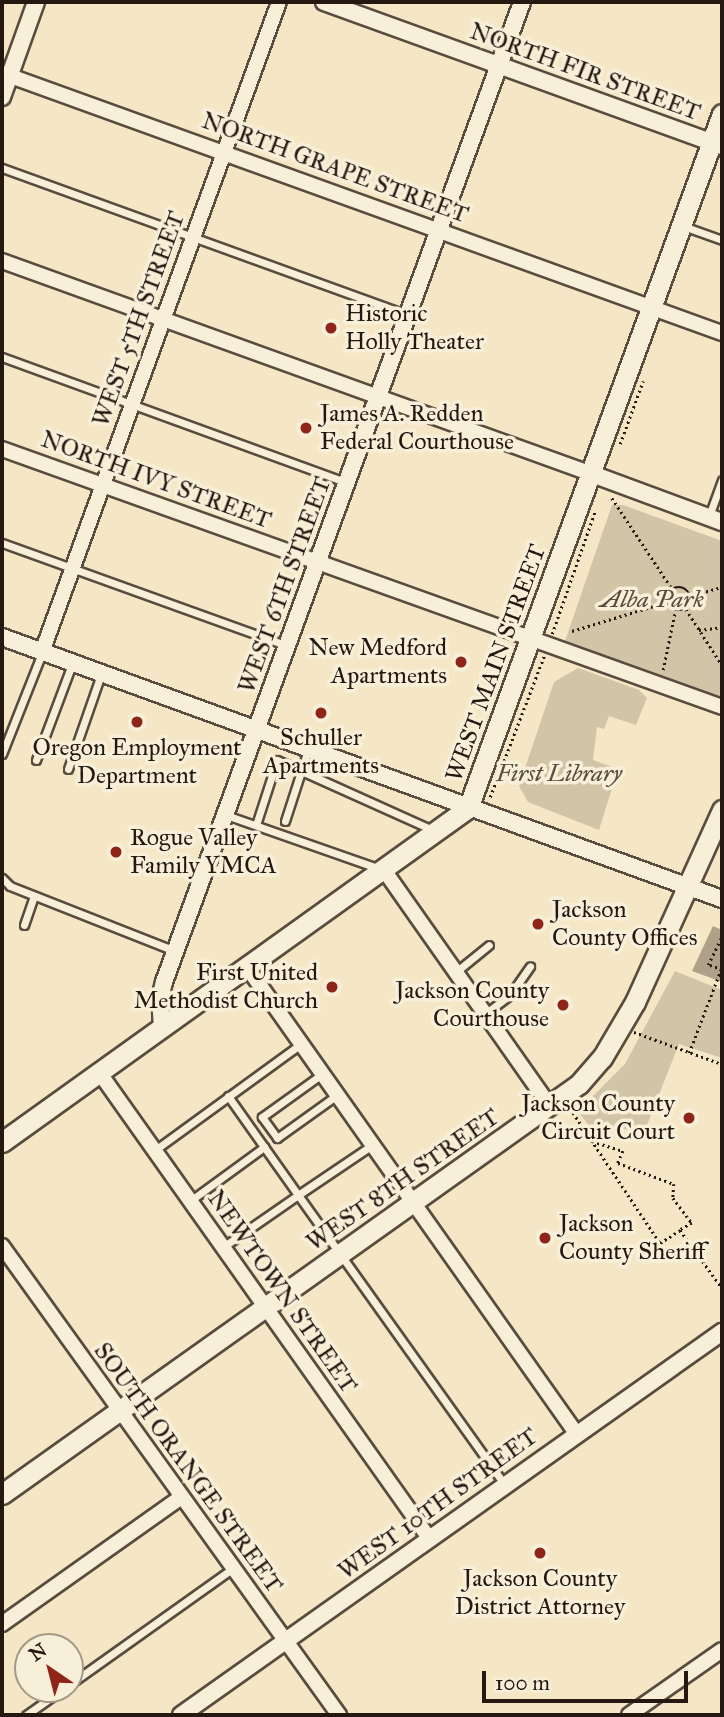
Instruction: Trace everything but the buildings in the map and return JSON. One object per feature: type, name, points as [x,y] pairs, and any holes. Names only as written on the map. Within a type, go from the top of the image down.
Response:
[{"type":"main road","name":"WEST MAIN STREET","points":[[2,1142],[468,808],[542,636],[592,474],[682,226],[717,144],[722,114]]},
{"type":"main road","name":"WEST 8TH STREET","points":[[2,1494],[557,1101],[602,1058],[621,1028],[690,888],[722,810]]},
{"type":"street","points":[[2,97],[6,74],[36,2]]},
{"type":"street","name":"WEST 5TH STREET","points":[[42,652],[279,2]]},
{"type":"street","name":"NORTH FIR STREET","points":[[324,2],[717,144]]},
{"type":"street","name":"WEST 6TH STREET","points":[[162,1027],[160,998],[175,951],[522,2]]},
{"type":"street","name":"NORTH GRAPE STREET","points":[[6,74],[722,333]]},
{"type":"street","points":[[2,261],[716,519]]},
{"type":"street","name":"NORTH IVY STREET","points":[[2,449],[317,563],[542,636],[722,707]]},
{"type":"street","points":[[2,637],[255,732],[722,900]]},
{"type":"street","points":[[384,870],[486,1013],[557,1101]]},
{"type":"street","points":[[247,967],[576,1433]]},
{"type":"street","name":"NEWTOWN STREET","points":[[99,1072],[429,1538]]},
{"type":"street","name":"SOUTH ORANGE STREET","points":[[2,1246],[180,1498],[339,1715]]},
{"type":"street","name":"WEST 10TH STREET","points":[[181,1715],[576,1433],[720,1339]]},
{"type":"street","points":[[2,1625],[180,1498]]},
{"type":"street","points":[[631,1715],[722,1650]]},
{"type":"lane","points":[[2,168],[408,315]]},
{"type":"lane","points":[[682,226],[722,240]]},
{"type":"lane","points":[[2,356],[346,482]]},
{"type":"lane","points":[[716,519],[722,480]]},
{"type":"lane","points":[[2,542],[287,645]]},
{"type":"lane","points":[[2,754],[42,652]]},
{"type":"lane","points":[[36,760],[72,663]]},
{"type":"lane","points":[[68,769],[101,674]]},
{"type":"lane","points":[[285,821],[308,750]]},
{"type":"lane","points":[[256,825],[277,760],[302,768],[313,778],[437,832]]},
{"type":"lane","points":[[225,815],[384,870]]},
{"type":"lane","points":[[2,878],[34,896],[175,951]]},
{"type":"lane","points":[[24,925],[34,896]]},
{"type":"lane","points":[[457,971],[489,945]]},
{"type":"lane","points":[[486,1013],[510,995],[530,966]]},
{"type":"lane","points":[[154,1150],[301,1044]]},
{"type":"lane","points":[[322,1074],[262,1117],[277,1139],[337,1095]]},
{"type":"lane","points":[[228,1096],[504,1485]]},
{"type":"lane","points":[[223,1247],[372,1145]]},
{"type":"lane","points":[[190,1201],[264,1147]]},
{"type":"lane","points":[[84,1674],[233,1568]]},
{"type":"lane","points":[[26,1715],[43,1703]]},
{"type":"path","points":[[611,498],[671,587],[667,602]]},
{"type":"path","points":[[542,636],[595,506]]},
{"type":"path","points":[[671,587],[683,586],[690,596]]},
{"type":"path","points":[[690,596],[722,587]]},
{"type":"path","points":[[690,596],[686,609],[722,665]]},
{"type":"path","points":[[662,677],[675,612],[667,602]]},
{"type":"path","points":[[572,631],[667,602]]},
{"type":"path","points":[[675,612],[686,609]]},
{"type":"path","points":[[699,630],[722,627]]},
{"type":"path","points":[[689,1053],[722,970],[708,965],[722,936]]},
{"type":"path","points":[[621,1028],[722,1064]]},
{"type":"path","points":[[557,1101],[592,1142],[660,1243],[692,1223],[673,1198],[674,1184],[618,1163],[623,1151],[592,1142]]},
{"type":"path","points":[[680,1230],[722,1289]]},
{"type":"green space","name":"Alba Park","points":[[612,505],[623,505],[722,541],[722,701],[564,644]]},
{"type":"green space","name":"First Library","points":[[578,668],[639,690],[647,698],[636,725],[609,716],[604,729],[597,727],[593,760],[618,769],[599,830],[528,802],[519,786],[554,682]]},
{"type":"green space","points":[[675,971],[722,990],[722,1058],[679,1044],[643,1135],[615,1126],[595,1134],[578,1111],[625,1064]]},
{"type":"shaded area","points":[[713,926],[722,930],[722,982],[692,971]]},
{"type":"place","name":"Historic Holly Theater","points":[[331,328]]},
{"type":"place","name":"James A. Redden Federal Courthouse","points":[[306,428]]},
{"type":"place","name":"New Medford Apartments","points":[[461,662]]},
{"type":"place","name":"Schuller Apartments","points":[[321,713]]},
{"type":"place","name":"Oregon Employment Department","points":[[137,722]]},
{"type":"place","name":"Rogue Valley Family YMCA","points":[[116,852]]},
{"type":"place","name":"Jackson County Offices","points":[[538,924]]},
{"type":"place","name":"First United Methodist Church","points":[[332,987]]},
{"type":"place","name":"Jackson County Courthouse","points":[[563,1005]]},
{"type":"place","name":"Jackson County Circuit Court","points":[[689,1118]]},
{"type":"place","name":"Jackson County Sheriff","points":[[545,1238]]},
{"type":"place","name":"Jackson County District Attorney","points":[[540,1553]]}]
